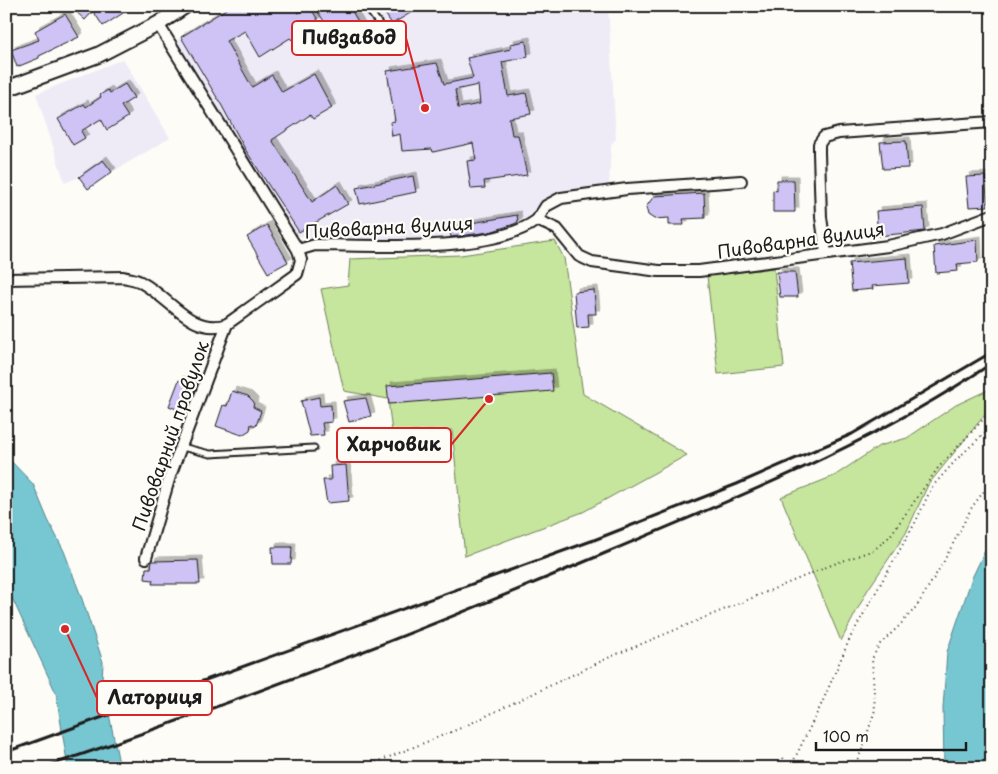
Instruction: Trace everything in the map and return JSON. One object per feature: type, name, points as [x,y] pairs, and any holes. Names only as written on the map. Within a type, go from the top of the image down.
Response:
[{"type":"main road","points":[[6,89],[98,54],[158,24],[185,6]]},
{"type":"street","name":"Пивоварна вулиця","points":[[158,24],[298,250],[316,245],[434,245],[479,240],[526,229],[537,220],[557,229],[579,256],[592,262],[659,271],[700,271],[888,246],[942,234],[992,215]]},
{"type":"street","points":[[826,254],[821,217],[819,153],[819,144],[824,136],[839,133],[992,122]]},
{"type":"street","points":[[537,220],[546,206],[561,198],[627,189],[741,182]]},
{"type":"street","name":"Пивоварний провулок","points":[[6,279],[124,277],[140,281],[188,319],[203,326],[218,327],[227,324],[242,310],[297,274],[301,260],[298,250]]},
{"type":"street","name":"Пивоварний провулок","points":[[146,558],[170,476],[227,324]]},
{"type":"lane","points":[[366,6],[379,24]]},
{"type":"lane","points":[[182,447],[210,454],[314,448]]},
{"type":"path","points":[[362,768],[461,728],[610,657],[834,564],[874,550],[890,536],[938,468],[992,410]]},
{"type":"path","points":[[782,758],[790,768],[822,703],[850,638],[916,523],[932,487],[957,459],[992,426]]},
{"type":"path","points":[[853,768],[862,750],[875,710],[872,659],[878,645],[898,627],[916,606],[944,561],[972,508],[992,481]]},
{"type":"shaded area","points":[[231,6],[608,6],[616,139],[611,144],[609,188],[564,193],[540,205],[519,226],[444,240],[313,239],[295,235],[175,41]]},
{"type":"shaded area","points":[[123,59],[170,138],[112,172],[103,160],[79,177],[65,183],[36,94]]},
{"type":"green space","points":[[555,241],[564,258],[583,394],[687,455],[583,512],[465,556],[452,430],[392,433],[388,399],[344,391],[321,289],[348,285],[350,259],[461,255]]},
{"type":"green space","points":[[774,268],[784,367],[718,374],[707,276]]},
{"type":"green space","points":[[992,388],[992,406],[928,485],[906,533],[867,591],[841,641],[781,497],[834,476],[879,446],[907,438],[956,405]]},
{"type":"water","points":[[6,456],[33,484],[48,520],[64,551],[82,599],[103,662],[102,680],[120,768],[68,768],[56,693],[6,585]]},
{"type":"water","points":[[992,536],[992,768],[944,768],[943,708],[947,652],[972,578]]},
{"type":"building","points":[[70,6],[88,6],[93,11],[85,20]]},
{"type":"building","points":[[101,6],[134,6],[103,26],[93,11]]},
{"type":"building","points":[[231,6],[295,6],[298,13],[310,7],[318,20],[308,26],[310,30],[292,40],[290,38],[260,57],[245,31],[226,41],[252,87],[272,75],[282,92],[314,74],[332,108],[313,119],[310,115],[272,140],[312,202],[337,185],[348,204],[299,232],[245,149],[181,37]]},
{"type":"building","points":[[330,6],[349,6],[368,39],[345,53],[318,12]]},
{"type":"building","points":[[395,6],[422,6],[392,24],[384,12]]},
{"type":"building","points":[[65,14],[79,37],[17,67],[11,50],[39,40],[35,31]]},
{"type":"building","points":[[526,41],[528,57],[502,62],[508,96],[526,93],[531,114],[509,118],[512,135],[518,135],[527,175],[484,181],[485,188],[471,189],[467,161],[476,160],[473,143],[433,152],[432,149],[402,151],[400,134],[392,136],[390,122],[395,121],[387,71],[437,63],[444,84],[473,78],[467,58],[511,49],[510,44]],"holes":[[[478,85],[480,104],[458,108],[455,90]]]},
{"type":"building","points":[[125,84],[134,98],[121,106],[128,117],[107,130],[101,119],[81,131],[85,138],[73,145],[58,119],[84,104],[86,107],[108,90],[110,93]]},
{"type":"building","points":[[906,141],[908,168],[883,169],[880,142]]},
{"type":"building","points":[[103,160],[112,172],[88,189],[79,177]]},
{"type":"building","points":[[413,176],[416,192],[360,204],[356,188]]},
{"type":"building","points":[[985,176],[988,206],[969,207],[966,177]]},
{"type":"building","points":[[777,180],[794,180],[795,212],[773,212],[773,190],[777,191]]},
{"type":"building","points":[[704,193],[705,218],[683,219],[684,225],[669,225],[669,218],[654,219],[648,215],[646,207],[654,196]]},
{"type":"building","points":[[923,207],[925,231],[878,236],[876,211]]},
{"type":"building","points":[[517,215],[518,222],[490,232],[451,237],[449,227]]},
{"type":"building","points":[[267,225],[288,262],[268,273],[247,237]]},
{"type":"building","points":[[977,240],[978,262],[957,264],[958,271],[936,273],[934,246]]},
{"type":"building","points":[[907,258],[909,283],[872,286],[873,289],[852,291],[849,263]]},
{"type":"building","points":[[777,272],[795,272],[798,297],[780,297]]},
{"type":"building","points":[[594,290],[596,314],[588,314],[589,327],[577,328],[574,292]]},
{"type":"building","points":[[551,373],[553,391],[389,404],[387,386]]},
{"type":"building","points":[[179,380],[196,386],[186,413],[169,406]]},
{"type":"building","points":[[232,391],[248,396],[254,402],[253,407],[261,411],[256,426],[251,424],[250,430],[242,435],[216,426],[223,405],[227,406]]},
{"type":"building","points":[[319,397],[320,406],[331,405],[332,422],[322,423],[324,435],[310,436],[301,401]]},
{"type":"building","points":[[366,398],[371,416],[349,422],[343,401]]},
{"type":"building","points":[[346,465],[349,501],[327,503],[323,480],[331,480],[330,466]]},
{"type":"building","points":[[272,547],[292,547],[291,564],[273,564]]},
{"type":"building","points":[[198,560],[200,584],[152,584],[153,580],[145,579],[146,568],[151,568],[152,561]]},
{"type":"railway","points":[[6,752],[594,540],[737,484],[852,434],[992,352]]},
{"type":"railway","points":[[42,768],[187,718],[330,664],[473,608],[712,508],[808,465],[902,418],[992,363]]},
{"type":"place","name":"Пивзавод","points":[[425,108]]},
{"type":"place","name":"Харчовик","points":[[489,399]]},
{"type":"place","name":"Латориця","points":[[65,629]]}]
